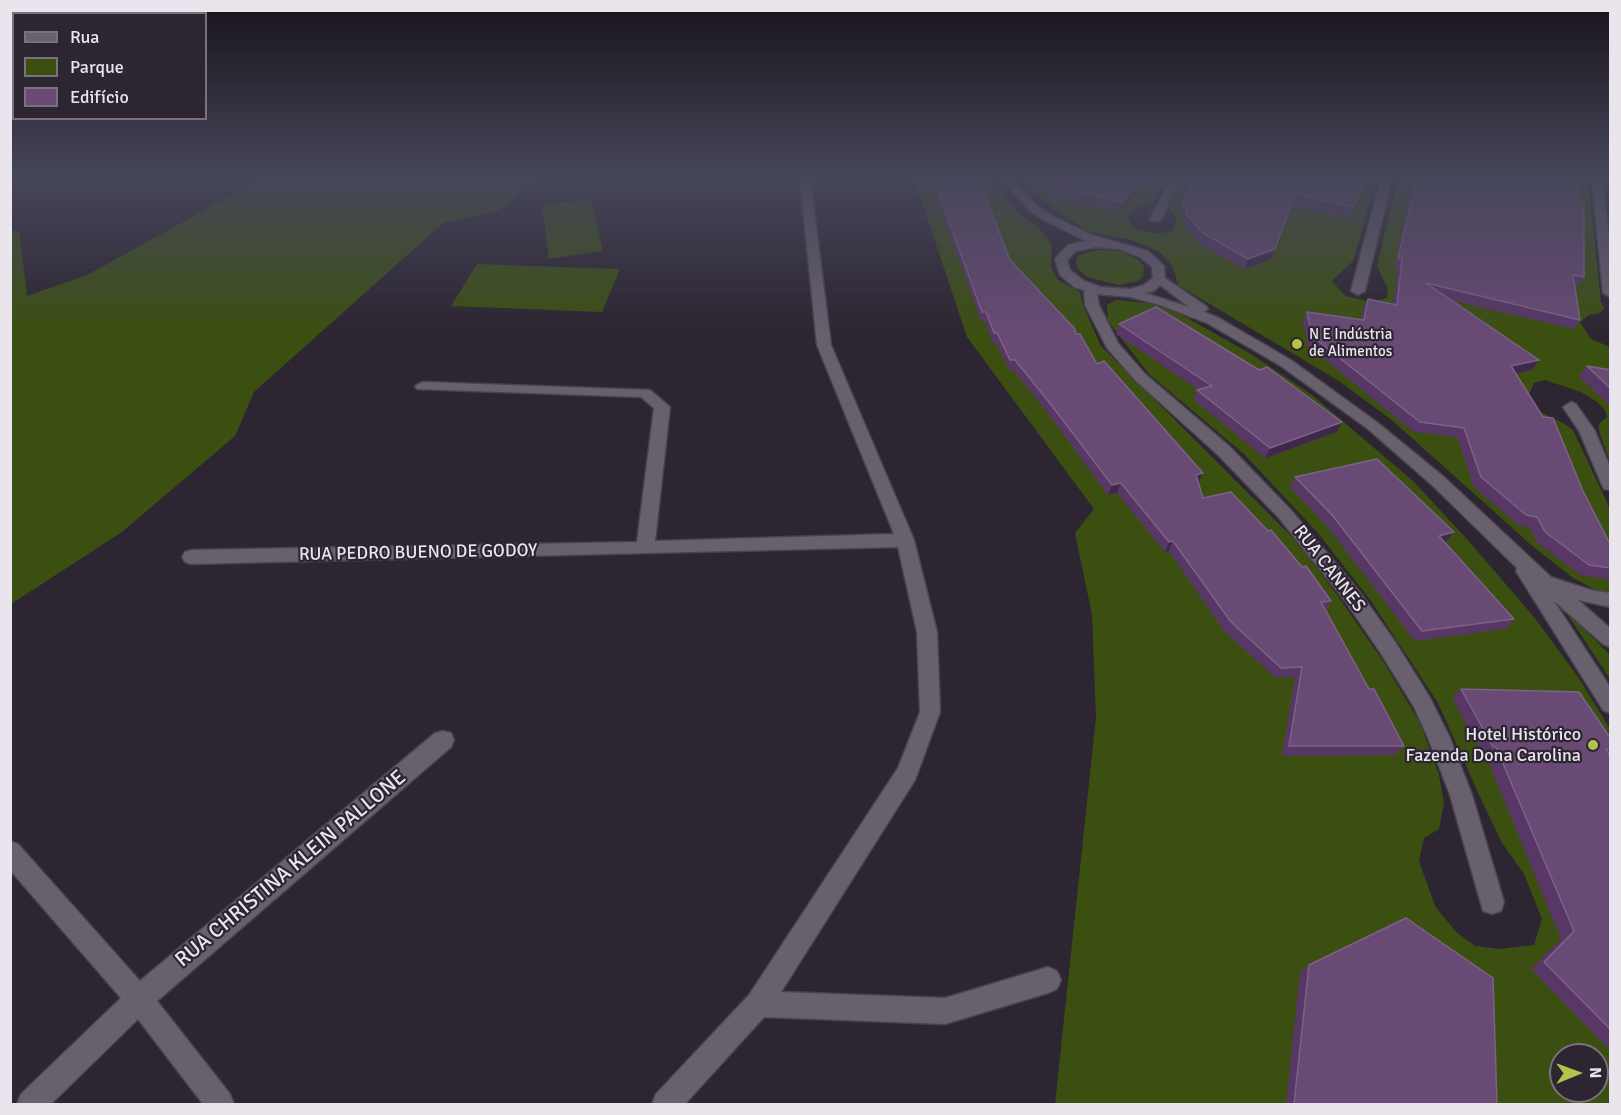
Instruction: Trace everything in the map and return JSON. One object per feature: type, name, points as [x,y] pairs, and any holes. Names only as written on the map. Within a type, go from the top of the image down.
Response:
[{"type":"street","points":[[666,1104],[758,1004],[907,773],[930,712],[927,632],[905,540],[825,345],[811,230]]},
{"type":"street","points":[[1053,230],[1061,245],[1064,272],[1070,278],[1090,288],[1110,293],[1130,293],[1165,302],[1212,320],[1286,363],[1373,426],[1438,481],[1516,557],[1611,639]]},
{"type":"street","points":[[1072,230],[1088,238],[1134,249],[1158,266],[1159,279]]},
{"type":"street","points":[[1358,291],[1374,230]]},
{"type":"street","points":[[1604,230],[1611,293]]},
{"type":"street","points":[[1061,245],[1109,244]]},
{"type":"street","points":[[1130,293],[1149,288],[1159,279]]},
{"type":"street","points":[[1159,279],[1197,306],[1212,320]]},
{"type":"street","name":"RUA CANNES","points":[[1090,288],[1092,305],[1112,345],[1140,377],[1223,450],[1286,514],[1331,568],[1387,646],[1422,702],[1438,738],[1461,795],[1492,903]]},
{"type":"street","points":[[422,386],[645,393],[662,406],[645,549]]},
{"type":"street","points":[[1570,407],[1587,431],[1611,485]]},
{"type":"street","name":"RUA PEDRO BUENO DE GODOY","points":[[191,556],[645,549],[905,540]]},
{"type":"street","points":[[1516,557],[1611,704]]},
{"type":"street","points":[[1542,579],[1590,597],[1611,600]]},
{"type":"street","name":"RUA CHRISTINA KLEIN PALLONE","points":[[31,1104],[139,999],[443,740]]},
{"type":"street","points":[[10,852],[139,999],[220,1104]]},
{"type":"street","points":[[758,1004],[945,1011],[1048,980]]},
{"type":"green space","points":[[11,230],[19,231],[27,296],[87,275],[169,230],[435,230],[254,392],[235,436],[122,532],[11,604]]},
{"type":"green space","points":[[545,230],[598,230],[603,251],[549,259]]},
{"type":"green space","points":[[931,230],[1041,230],[1052,244],[1051,267],[1058,280],[1080,292],[1083,306],[1101,346],[1297,542],[1383,661],[1420,723],[1439,775],[1444,803],[1439,829],[1424,838],[1419,861],[1435,906],[1456,932],[1475,946],[1499,949],[1534,945],[1542,919],[1524,874],[1502,843],[1438,703],[1371,601],[1318,533],[1244,454],[1149,374],[1108,321],[1107,305],[1116,300],[1164,305],[1251,354],[1312,395],[1413,481],[1534,617],[1578,677],[1610,729],[1610,1104],[1055,1104],[1096,717],[1092,615],[1075,533],[1094,509],[967,337]]},
{"type":"green space","points":[[1086,230],[1140,230],[1157,234],[1172,230],[1362,230],[1353,261],[1332,281],[1345,296],[1371,302],[1387,298],[1388,289],[1377,266],[1386,230],[1593,230],[1601,302],[1604,308],[1600,313],[1589,315],[1580,322],[1591,339],[1610,347],[1610,462],[1599,431],[1599,424],[1607,417],[1605,410],[1597,402],[1581,392],[1545,380],[1534,383],[1527,399],[1538,411],[1573,430],[1610,509],[1610,594],[1600,592],[1573,578],[1530,544],[1393,421],[1339,381],[1178,285],[1173,267],[1160,252],[1132,240]]},
{"type":"green space","points":[[1097,250],[1120,251],[1139,260],[1144,266],[1143,277],[1138,281],[1119,285],[1087,277],[1077,268],[1076,260],[1079,255]]},
{"type":"green space","points":[[477,264],[620,269],[602,312],[451,306]]},
{"type":"green space","points":[[1564,609],[1610,655],[1610,679]]},
{"type":"building","points":[[952,230],[998,230],[1010,260],[1075,329],[1076,334],[1080,334],[1097,364],[1104,361],[1203,473],[1196,475],[1203,498],[1231,492],[1268,531],[1271,530],[1302,567],[1306,566],[1331,601],[1321,602],[1369,689],[1374,689],[1404,746],[1289,746],[1302,667],[1281,668],[1231,622],[1173,541],[1169,542],[1121,483],[1112,485],[1015,360],[1010,360],[997,333],[994,333],[986,312],[982,312]]},
{"type":"building","points":[[1200,230],[1282,230],[1275,249],[1248,259]]},
{"type":"building","points":[[1405,230],[1584,230],[1584,277],[1573,275],[1580,320],[1426,283],[1539,360],[1511,366],[1543,417],[1553,418],[1583,491],[1611,546],[1611,568],[1589,565],[1545,532],[1537,517],[1526,515],[1481,477],[1464,428],[1420,422],[1312,336],[1307,312],[1364,320],[1368,299],[1397,305],[1402,259],[1398,258]]},
{"type":"building","points":[[1156,307],[1259,370],[1267,367],[1342,422],[1270,448],[1197,390],[1212,386],[1119,324]]},
{"type":"building","points":[[1587,366],[1611,370],[1611,389]]},
{"type":"building","points":[[1377,459],[1454,532],[1439,536],[1514,619],[1422,631],[1333,516],[1295,477]]},
{"type":"building","points":[[1461,689],[1579,692],[1611,739],[1611,749],[1606,749],[1611,758],[1611,1030],[1544,962],[1574,931],[1496,747],[1493,747]]},
{"type":"building","points":[[1406,918],[1493,978],[1497,1104],[1294,1104],[1309,965]]},
{"type":"place","name":"N E Indústria de Alimentos","points":[[1297,344]]},
{"type":"place","name":"Hotel Histórico Fazenda Dona Carolina","points":[[1593,745]]}]
